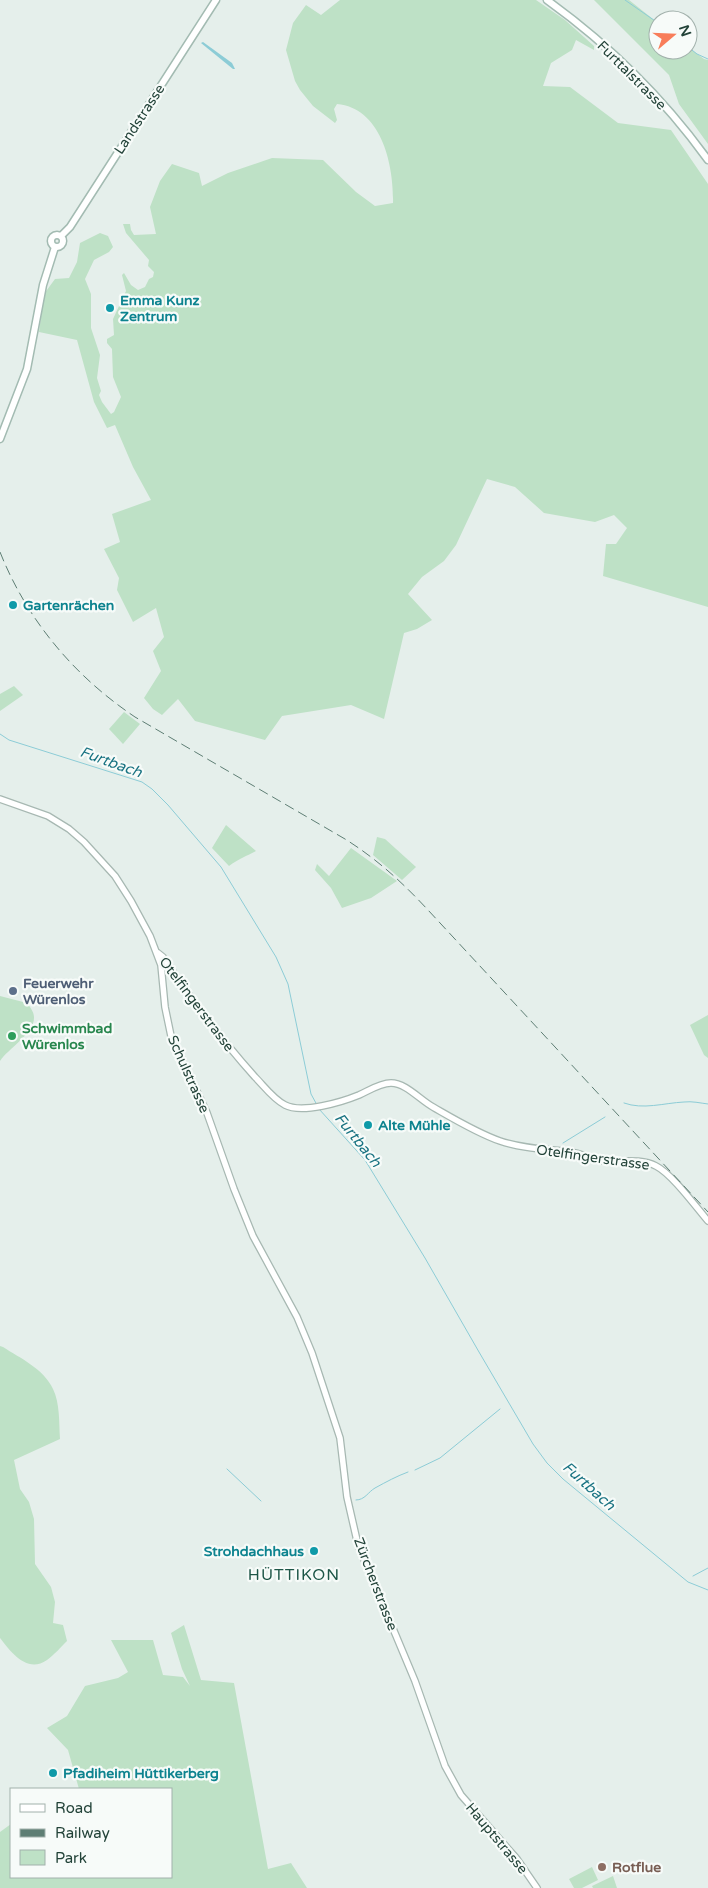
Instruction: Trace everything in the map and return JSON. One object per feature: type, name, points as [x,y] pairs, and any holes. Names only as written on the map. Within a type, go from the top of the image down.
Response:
[{"type":"main road","name":"Landstrasse","points":[[0,439],[27,369],[44,285],[55,247],[59,247],[62,244],[63,239],[61,236],[70,227],[216,0]]},
{"type":"main road","name":"Furttalstrasse","points":[[547,0],[588,31],[638,78],[673,116],[708,160]]},
{"type":"street","name":"Schulstrasse","points":[[0,799],[54,819],[69,829],[92,849],[110,870],[131,901],[158,953],[168,1023],[173,1042],[207,1114],[253,1236],[297,1317]]},
{"type":"street","name":"Otelfingerstrasse","points":[[158,953],[163,957],[210,1024],[269,1092],[288,1106],[317,1106],[338,1102],[384,1084],[396,1084],[403,1086],[447,1115],[502,1142],[526,1148],[571,1152],[601,1161],[640,1162],[655,1165],[667,1174],[708,1221]]},
{"type":"street","name":"Zürcherstrasse","points":[[297,1317],[312,1353],[340,1438],[347,1497],[358,1544],[415,1681],[445,1766],[457,1788]]},
{"type":"street","name":"Hauptstrasse","points":[[457,1788],[517,1859],[537,1888]]},
{"type":"green space","points":[[340,0],[536,0],[565,20],[594,46],[594,50],[576,40],[572,50],[551,63],[543,86],[570,87],[618,123],[671,130],[708,184],[708,607],[603,576],[606,544],[616,544],[627,528],[614,515],[595,522],[544,513],[515,487],[487,479],[456,545],[444,561],[422,577],[408,594],[432,620],[417,629],[404,633],[384,719],[351,705],[282,716],[265,740],[195,721],[178,699],[162,715],[153,709],[144,698],[161,671],[153,651],[164,637],[156,608],[133,622],[117,590],[119,578],[104,549],[120,542],[112,514],[151,500],[133,467],[115,425],[107,428],[94,402],[77,340],[39,332],[44,294],[55,279],[69,278],[77,262],[80,243],[100,233],[108,236],[113,247],[109,252],[94,260],[85,279],[91,294],[91,328],[100,355],[97,378],[101,391],[99,395],[111,414],[114,412],[121,397],[113,377],[112,349],[107,343],[107,339],[114,335],[113,319],[126,291],[122,275],[124,273],[131,285],[138,290],[145,287],[149,279],[153,277],[154,272],[148,266],[149,260],[126,233],[123,224],[130,224],[134,235],[156,234],[150,207],[160,181],[172,164],[199,173],[202,186],[228,173],[272,158],[323,160],[356,192],[375,206],[393,203],[393,188],[388,156],[375,127],[365,116],[352,108],[337,104],[334,109],[337,120],[335,123],[313,106],[295,81],[286,50],[293,23],[306,5],[321,15]]},
{"type":"green space","points":[[594,0],[629,0],[648,15],[648,54]]},
{"type":"green space","points":[[698,54],[708,60],[708,144],[679,104],[669,75],[654,60],[698,60]]},
{"type":"green space","points":[[14,686],[23,695],[0,711],[0,694]]},
{"type":"green space","points":[[124,712],[140,724],[123,744],[109,729]]},
{"type":"green space","points":[[226,825],[256,851],[229,866],[212,848]]},
{"type":"green space","points":[[377,837],[385,839],[416,867],[402,880],[373,855]]},
{"type":"green space","points":[[351,848],[397,881],[371,898],[342,908],[331,888],[315,870],[317,864],[329,876]]},
{"type":"green space","name":"Schwimmbad Würenlos","points":[[0,996],[27,1003],[33,1011],[34,1017],[33,1023],[26,1035],[0,1061]]},
{"type":"green space","points":[[708,1015],[708,1058],[704,1055],[690,1025]]},
{"type":"green space","points":[[0,1346],[31,1365],[44,1376],[53,1389],[59,1413],[60,1439],[14,1460],[20,1489],[29,1502],[34,1519],[35,1564],[51,1587],[55,1602],[53,1623],[63,1625],[67,1641],[40,1664],[26,1663],[20,1660],[0,1638]]},
{"type":"green space","points":[[184,1625],[201,1680],[234,1683],[268,1869],[291,1863],[307,1888],[0,1888],[0,1832],[10,1825],[10,1878],[172,1878],[172,1788],[79,1788],[68,1750],[47,1728],[67,1716],[85,1686],[118,1678],[128,1672],[111,1640],[153,1640],[163,1675],[183,1677],[190,1686],[182,1669],[171,1633]]},
{"type":"green space","points":[[592,1867],[598,1880],[582,1888],[574,1888],[569,1879]]},
{"type":"green space","points":[[613,1876],[617,1888],[593,1888],[592,1886]]},
{"type":"water","points":[[203,42],[232,63],[235,69],[201,43]]},
{"type":"waterway","points":[[625,0],[648,16]]},
{"type":"waterway","points":[[698,54],[708,59]]},
{"type":"waterway","name":"Furtbach","points":[[0,734],[9,740],[142,782],[168,805],[221,867],[276,957],[288,984],[311,1094],[317,1105]]},
{"type":"waterway","points":[[624,1103],[639,1106],[687,1102],[708,1104]]},
{"type":"waterway","name":"Furtbach","points":[[319,1109],[365,1160],[425,1258],[533,1444],[547,1463],[563,1479],[688,1582],[708,1590]]},
{"type":"waterway","points":[[563,1143],[605,1117]]},
{"type":"waterway","points":[[415,1470],[440,1458],[500,1409]]},
{"type":"waterway","points":[[227,1469],[261,1501]]},
{"type":"waterway","points":[[356,1500],[362,1499],[375,1488],[408,1472]]},
{"type":"waterway","points":[[693,1576],[708,1568]]},
{"type":"railway","points":[[0,552],[11,577],[38,623],[55,645],[92,683],[135,717],[345,839],[389,872],[428,910],[708,1212]]},
{"type":"place","name":"Emma Kunz Zentrum","points":[[110,308]]},
{"type":"place","name":"Gartenrächen","points":[[13,605]]},
{"type":"place","name":"Feuerwehr Würenlos","points":[[13,991]]},
{"type":"place","name":"Schwimmbad Würenlos","points":[[12,1036]]},
{"type":"place","name":"Alte Mühle","points":[[368,1125]]},
{"type":"place","name":"Strohdachhaus","points":[[314,1551]]},
{"type":"place","name":"Pfadiheim Hüttikerberg","points":[[53,1773]]},
{"type":"place","name":"Rotflue","points":[[602,1867]]},
{"type":"district","name":"HÜTTIKON","points":[[294,1574]]}]
